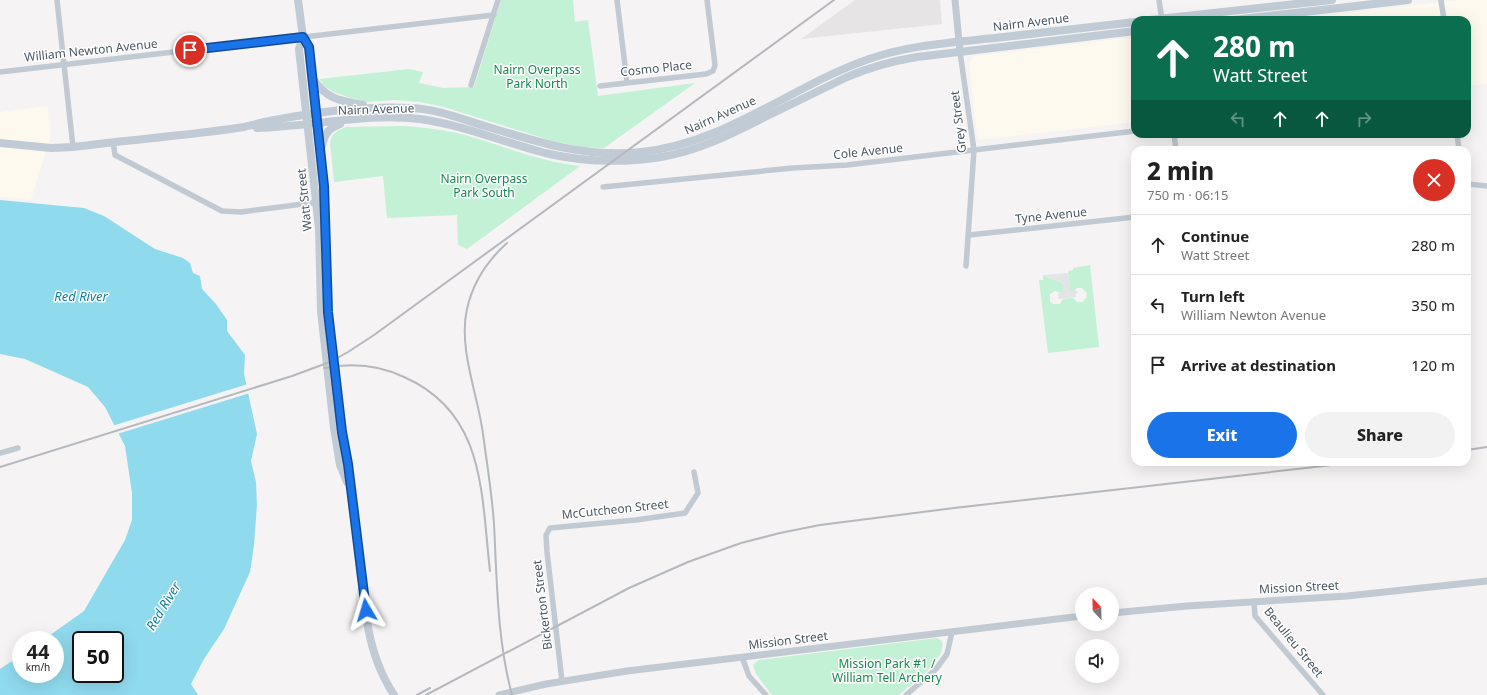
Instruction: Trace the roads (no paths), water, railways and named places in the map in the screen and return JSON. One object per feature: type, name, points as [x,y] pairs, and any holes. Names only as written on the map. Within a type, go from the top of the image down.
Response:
[{"type":"main road","name":"Watt Street","points":[[298,0],[303,37],[309,47],[321,152],[321,202],[319,228],[321,312],[348,464],[370,642],[382,675],[394,695]]},
{"type":"main road","points":[[1222,16],[1275,6],[1328,0],[1325,10]]},
{"type":"main road","points":[[1266,16],[1408,0]]},
{"type":"main road","points":[[1266,16],[1275,6]]},
{"type":"main road","name":"Nairn Avenue","points":[[735,128],[824,78],[864,61],[902,50],[1131,22]]},
{"type":"main road","points":[[1089,37],[1090,27]]},
{"type":"main road","name":"Nairn Avenue","points":[[238,128],[307,125],[373,118],[420,119],[575,151],[622,153],[661,149],[682,145],[735,128],[858,72],[906,58],[1131,32]]},
{"type":"main road","points":[[1029,44],[1038,33]]},
{"type":"main road","name":"Watt Street","points":[[303,37],[299,48],[307,125],[321,202]]},
{"type":"main road","points":[[312,78],[324,92],[340,101],[372,107]]},
{"type":"main road","name":"Nairn Avenue","points":[[0,144],[51,148],[73,147],[238,128],[316,113],[372,107],[410,108],[437,111],[504,136]]},
{"type":"main road","points":[[321,152],[324,137],[331,128],[348,120]]},
{"type":"street","points":[[57,0],[73,147]]},
{"type":"street","points":[[471,85],[498,0]]},
{"type":"street","points":[[617,0],[627,82]]},
{"type":"street","name":"Cosmo Place","points":[[600,86],[706,74],[713,70],[715,65],[707,0]]},
{"type":"street","name":"Grey Street","points":[[955,0],[960,52],[974,150],[966,266]]},
{"type":"street","points":[[1159,0],[1162,16]]},
{"type":"street","points":[[1441,0],[1443,16]]},
{"type":"street","name":"William Newton Avenue","points":[[0,72],[494,15]]},
{"type":"street","name":"Cole Avenue","points":[[602,187],[793,168],[847,165],[1131,131]]},
{"type":"street","points":[[113,142],[115,155],[222,211],[241,212],[321,202]]},
{"type":"street","points":[[1471,184],[1487,186]]},
{"type":"street","name":"Tyne Avenue","points":[[969,235],[1131,217]]},
{"type":"street","points":[[0,453],[18,448]]},
{"type":"street","name":"McCutcheon Street","points":[[550,528],[636,520],[685,513],[698,493],[694,472]]},
{"type":"street","name":"Bickerton Street","points":[[550,528],[546,535],[547,552],[562,681]]},
{"type":"street","name":"Mission Street","points":[[1119,612],[1254,601],[1348,596],[1487,581]]},
{"type":"street","name":"Beaulieu Street","points":[[1254,601],[1255,616],[1322,695]]},
{"type":"street","name":"Mission Street","points":[[499,695],[522,692],[562,681],[742,656],[1075,617]]},
{"type":"street","points":[[906,695],[936,669],[947,654],[952,632]]},
{"type":"street","points":[[742,656],[749,676],[766,695]]},
{"type":"water","name":"Red River","points":[[0,200],[84,208],[104,216],[155,249],[183,258],[190,263],[193,273],[200,276],[202,289],[216,304],[227,320],[227,331],[245,355],[244,374],[257,434],[251,461],[256,482],[257,505],[254,545],[250,572],[224,629],[204,659],[191,684],[198,695],[0,695],[0,669],[12,661],[12,683],[64,683],[64,631],[56,631],[84,611],[125,540],[132,520],[132,493],[125,446],[105,407],[88,387],[25,359],[0,354]]},
{"type":"railway","points":[[0,467],[292,376],[330,362],[348,352],[374,335],[834,0]]},
{"type":"railway","points":[[507,243],[487,265],[473,290],[467,309],[465,340],[470,372],[481,419],[489,479],[494,524],[497,588],[503,653],[512,695]]},
{"type":"railway","points":[[324,368],[354,365],[394,373],[404,377],[431,393],[451,412],[465,434],[474,459],[480,485],[490,571]]},
{"type":"railway","points":[[1471,449],[1487,447]]},
{"type":"railway","points":[[426,695],[629,588],[688,562],[741,543],[780,533],[820,525],[954,508],[1324,466]]},
{"type":"railway","points":[[417,695],[430,688]]},
{"type":"park label","name":"Nairn Overpass Park North","points":[[537,76]]},
{"type":"park label","name":"Nairn Overpass Park South","points":[[484,185]]},
{"type":"park label","name":"Mission Park #1 / William Tell Archery","points":[[887,670]]}]
